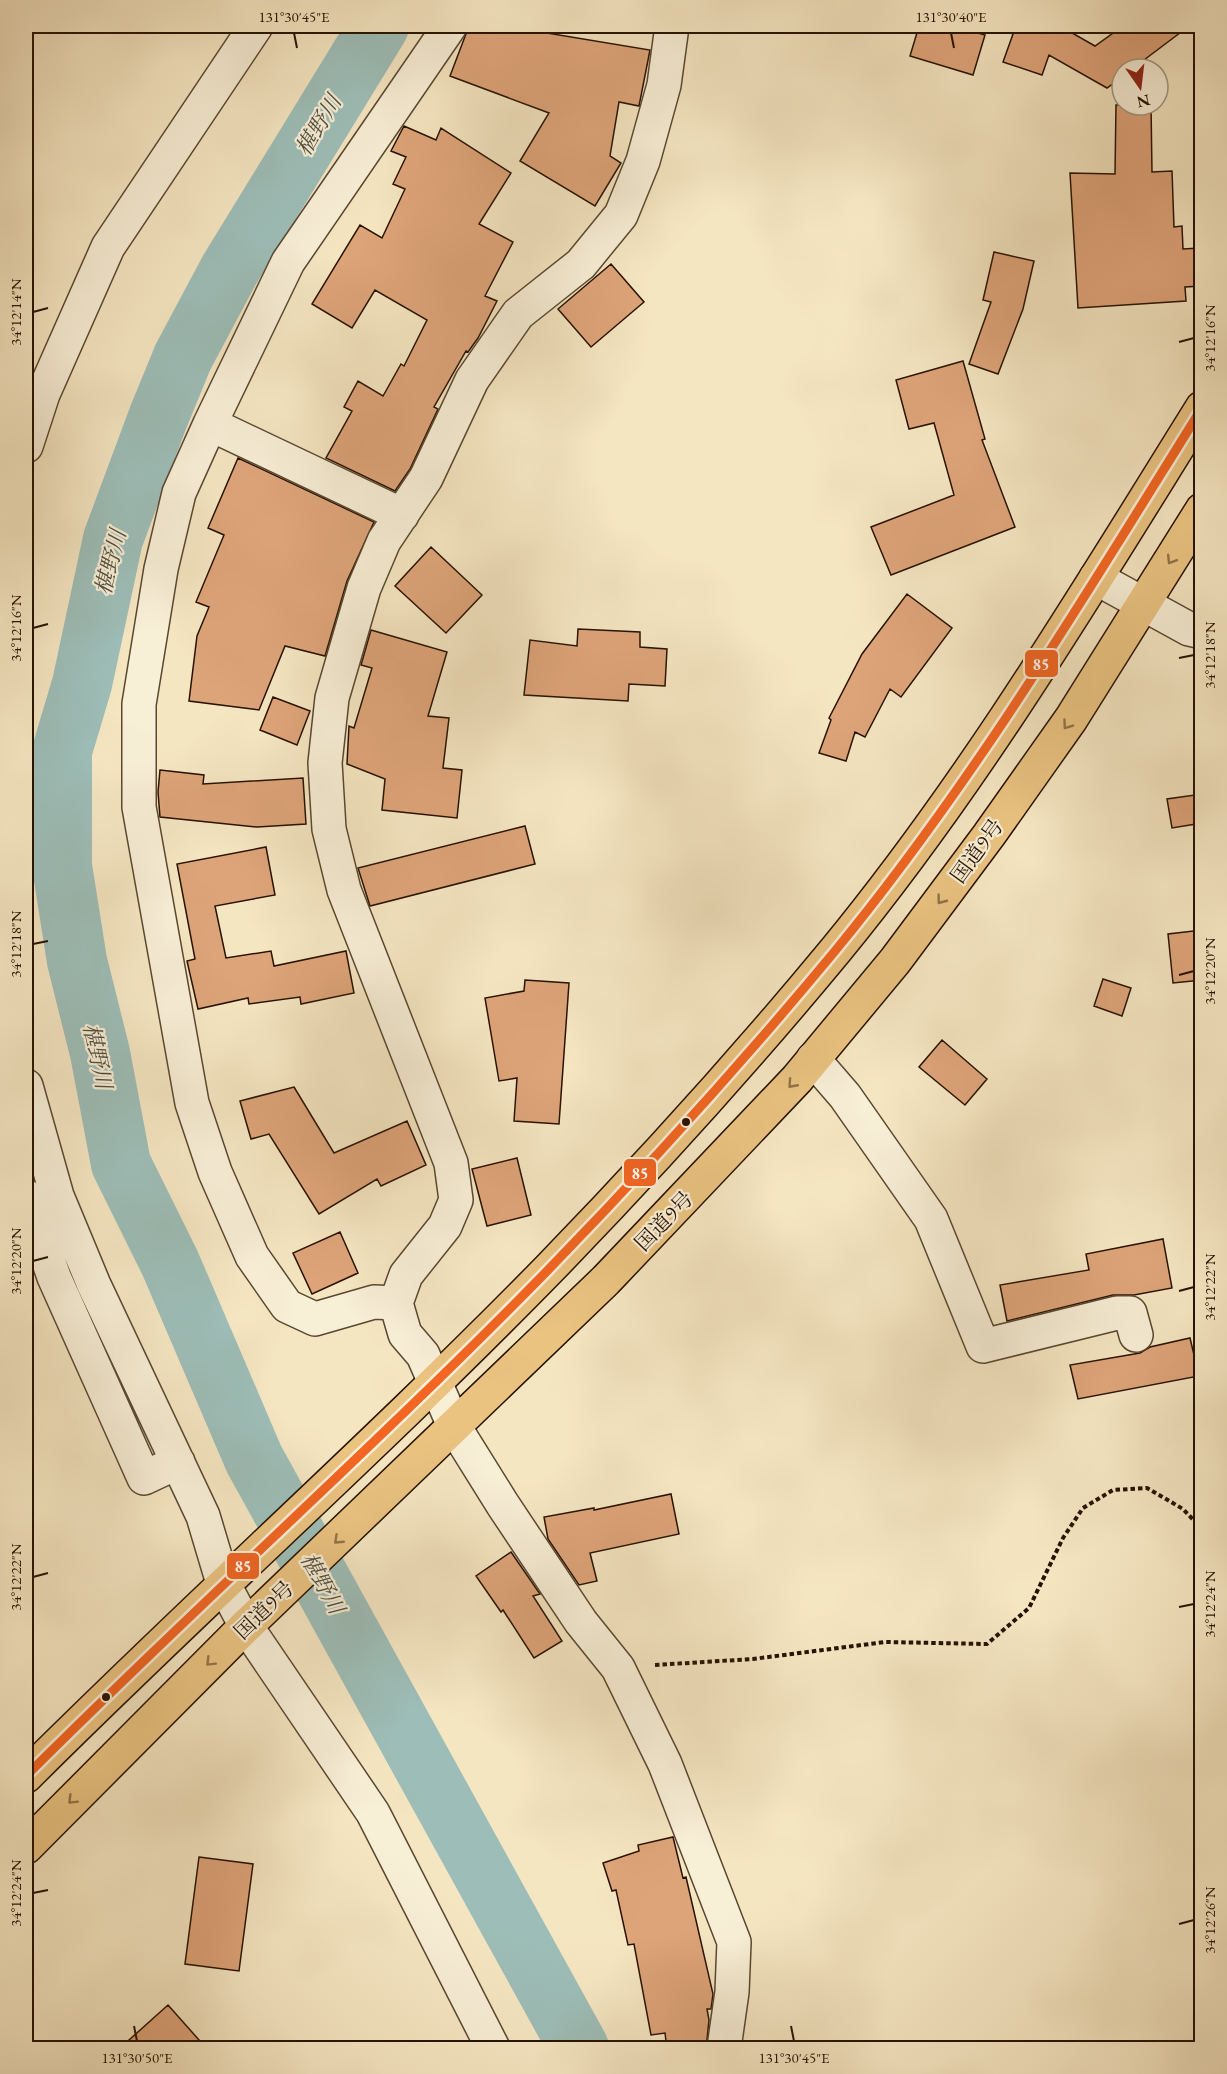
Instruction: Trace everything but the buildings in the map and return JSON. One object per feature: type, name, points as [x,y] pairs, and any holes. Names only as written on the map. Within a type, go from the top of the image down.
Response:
[{"type":"highway","points":[[26,1776],[436,1381],[635,1179],[837,949],[937,819],[995,736],[1202,408]]},
{"type":"highway","name":"国道9号","points":[[26,1847],[257,1616],[455,1428],[697,1187],[813,1059],[895,961],[990,835],[1071,719],[1202,510]]},
{"type":"street","points":[[26,446],[43,394],[108,247],[256,26]]},
{"type":"street","points":[[396,1303],[374,1302],[315,1319],[287,1306],[252,1256],[215,1172],[192,1103],[139,807],[139,704],[161,569],[179,493],[210,424],[288,262],[450,26]]},
{"type":"street","points":[[672,26],[664,85],[643,161],[621,215],[581,264],[518,314],[472,380],[426,478],[384,541],[364,588],[332,698],[325,763],[328,829],[344,890],[451,1163],[456,1200],[445,1226],[406,1275],[396,1303],[405,1334],[423,1355],[455,1428],[581,1622],[618,1668],[665,1764],[734,1942],[732,1992],[724,2049]]},
{"type":"street","points":[[210,424],[402,515]]},
{"type":"street","points":[[1096,578],[1144,602],[1189,629],[1202,632]]},
{"type":"street","points":[[813,1059],[844,1096],[931,1219],[983,1346],[1117,1313],[1130,1313],[1136,1335]]},
{"type":"street","points":[[26,1086],[57,1196],[94,1286],[203,1516],[233,1575],[373,1813],[493,2049]]},
{"type":"street","points":[[26,1196],[54,1277],[144,1478],[178,1462]]},
{"type":"path","points":[[618,1668],[753,1659],[885,1642],[987,1644],[1029,1608],[1063,1538],[1083,1508],[1113,1490],[1147,1488],[1183,1509],[1202,1529]]},
{"type":"waterway","name":"椹野川","points":[[379,26],[230,269],[183,357],[158,418],[113,539],[82,684],[62,751],[62,866],[77,961],[100,1053],[121,1164],[170,1263],[254,1459],[579,2048]]},
{"type":"waterway","points":[[26,755],[62,751]]},
{"type":"transit line","name":"85","points":[[26,1776],[485,1334],[623,1192],[766,1033],[886,887],[982,754],[1072,617],[1202,408]]}]
